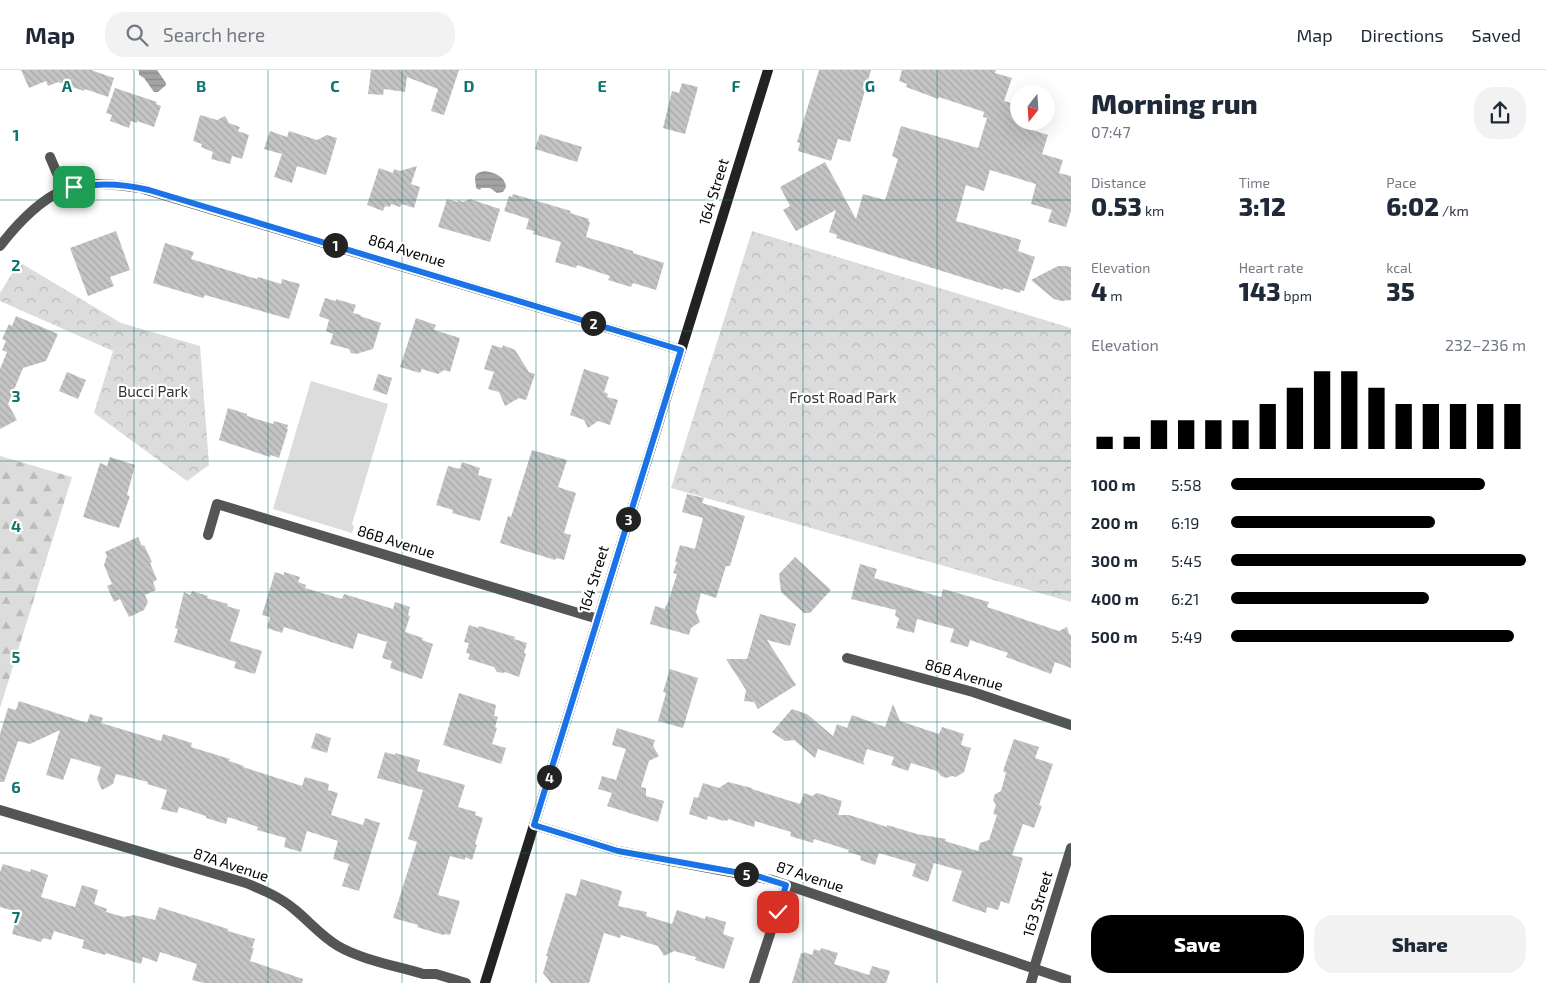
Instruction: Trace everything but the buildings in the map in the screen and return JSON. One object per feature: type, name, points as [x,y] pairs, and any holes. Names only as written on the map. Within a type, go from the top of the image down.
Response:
[{"type":"street","name":"164 Street","points":[[485,983],[768,70]]},
{"type":"street","points":[[0,246],[14,228],[34,209],[64,190],[50,157]]},
{"type":"street","name":"86A Avenue","points":[[64,190],[96,185],[131,186],[149,190],[681,350]]},
{"type":"street","name":"86B Avenue","points":[[208,535],[217,504],[598,618]]},
{"type":"street","name":"86B Avenue","points":[[846,658],[973,692],[1071,725]]},
{"type":"street","name":"87A Avenue","points":[[0,810],[246,883],[273,894],[295,909],[328,940],[348,951],[423,974],[436,974],[466,983]]},
{"type":"street","name":"87 Avenue","points":[[534,825],[618,851],[757,876],[1071,982]]},
{"type":"street","name":"163 Street","points":[[1030,983],[1071,848]]},
{"type":"street","points":[[754,983],[786,885]]},
{"type":"green space","name":"Frost Road Park","points":[[752,231],[1071,328],[1071,602],[671,488]]},
{"type":"green space","name":"Bucci Park","points":[[19,262],[121,323],[200,346],[209,465],[187,481],[94,413],[113,351],[0,301],[0,293]]},
{"type":"green space","points":[[311,381],[388,404],[352,524],[354,527],[352,533],[273,509]]},
{"type":"green space","points":[[0,456],[72,477],[0,708]]},
{"type":"shaded area","points":[[137,70],[157,70],[166,85],[158,92],[154,92]]},
{"type":"shaded area","points":[[485,171],[496,174],[504,180],[506,187],[503,192],[497,193],[490,188],[481,188],[480,190],[476,188],[476,175]]},
{"type":"route","points":[[74,187],[96,185],[131,186],[149,190],[681,350],[534,825],[618,851],[772,880],[786,885],[778,912]]}]
